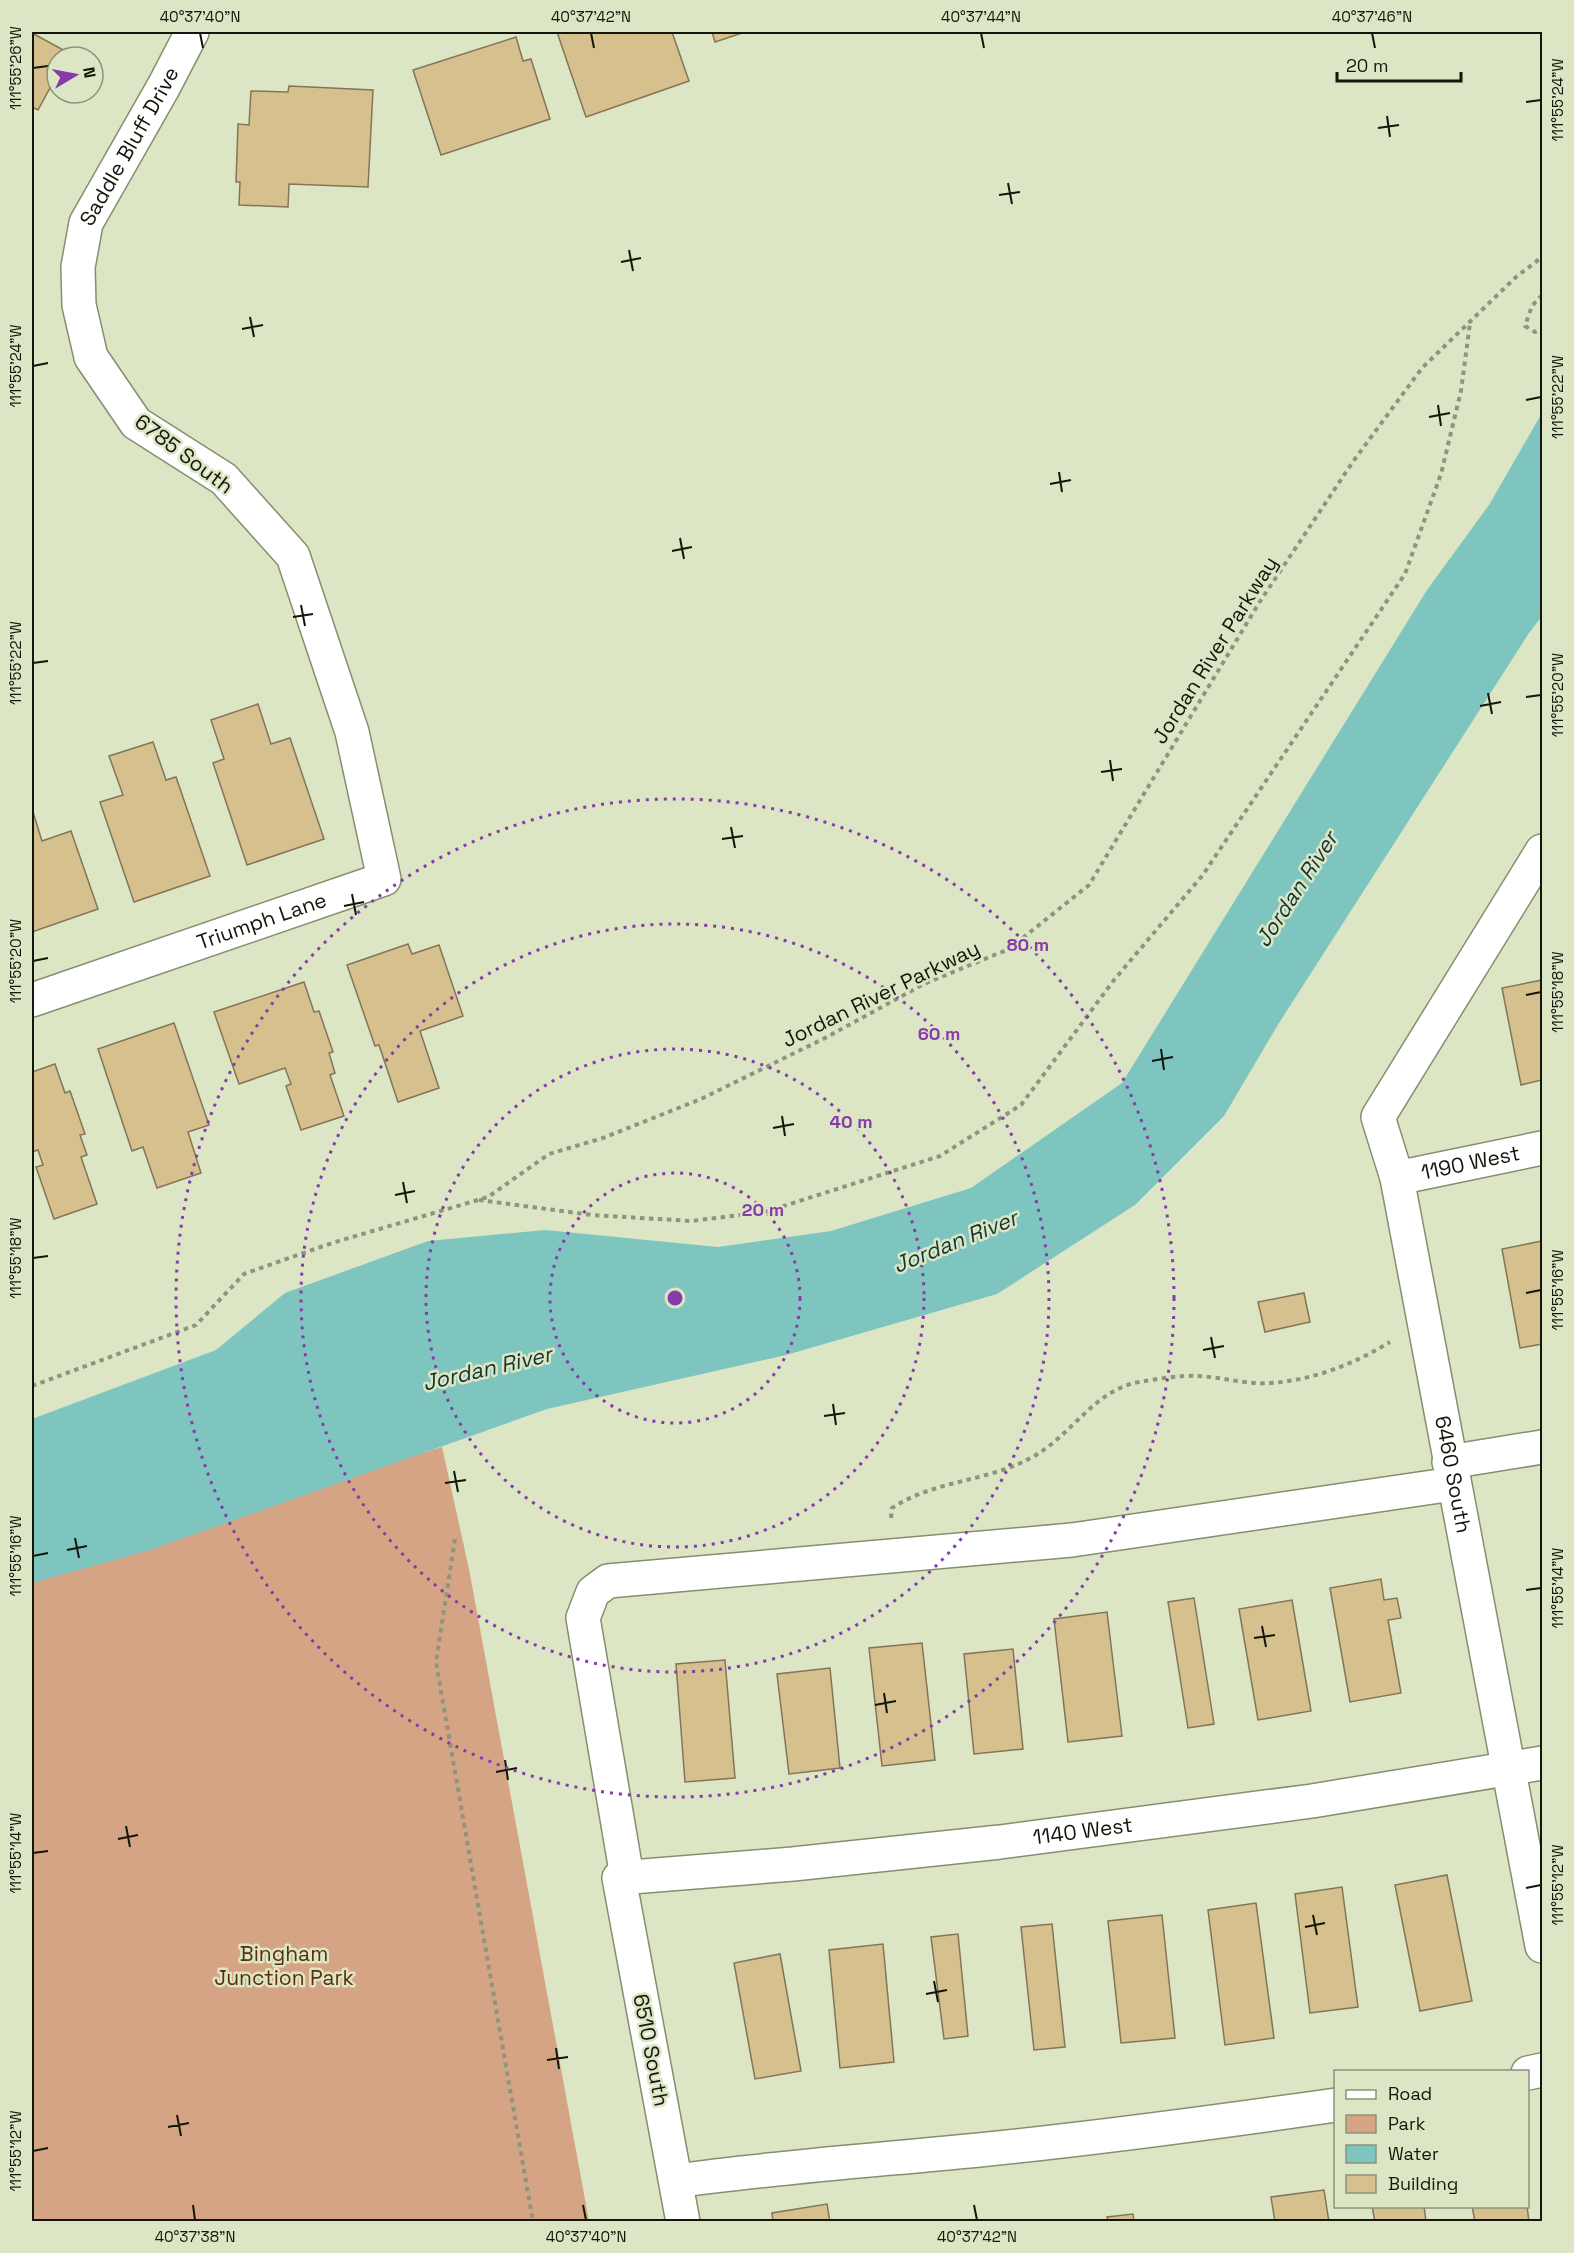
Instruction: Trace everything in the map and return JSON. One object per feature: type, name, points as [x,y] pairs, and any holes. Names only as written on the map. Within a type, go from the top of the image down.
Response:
[{"type":"street","name":"Saddle Bluff Drive","points":[[78,267],[86,223],[192,32]]},
{"type":"street","name":"6785 South","points":[[78,267],[79,305],[91,357],[136,423],[224,479],[294,556],[352,732]]},
{"type":"street","name":"Triumph Lane","points":[[32,1000],[384,879],[352,732]]},
{"type":"street","name":"6460 South","points":[[1542,851],[1378,1117],[1397,1178],[1542,1946]]},
{"type":"street","points":[[1510,904],[1542,896]]},
{"type":"street","name":"1190 West","points":[[1397,1178],[1542,1148]]},
{"type":"street","name":"6510 South","points":[[683,2222],[623,1878],[586,1646],[584,1618],[593,1592],[608,1581],[641,1577],[896,1557],[1072,1540],[1451,1473],[1542,1447]]},
{"type":"street","name":"1140 West","points":[[623,1878],[793,1864],[1000,1842],[1312,1801],[1542,1763]]},
{"type":"street","points":[[676,2181],[783,2166],[979,2150],[1153,2130],[1334,2105]]},
{"type":"path","name":"Jordan River Parkway","points":[[32,1386],[196,1325],[244,1274],[332,1243],[488,1197],[549,1154],[603,1138],[701,1099],[825,1038],[924,984],[1009,949],[1089,885],[1259,603],[1352,463],[1422,368],[1516,277],[1542,256]]},
{"type":"path","points":[[1542,296],[1532,306],[1525,326],[1535,332],[1542,329]]},
{"type":"path","points":[[476,1200],[592,1215],[691,1221],[765,1212],[940,1156],[1021,1105],[1114,980],[1202,876],[1405,574],[1441,474],[1461,391],[1470,322]]},
{"type":"path","points":[[896,1557],[891,1530],[892,1508],[907,1498],[942,1485],[991,1475],[1037,1454],[1109,1391],[1138,1382],[1196,1376],[1270,1383],[1309,1377],[1359,1362],[1396,1338],[1422,1316]]},
{"type":"path","points":[[455,1539],[436,1662],[533,2222]]},
{"type":"green space","name":"Bingham Junction Park","points":[[442,1447],[469,1569],[589,2221],[32,2221],[32,1575]]},
{"type":"water","name":"Jordan River","points":[[1542,413],[1542,616],[1279,1023],[1224,1116],[1135,1205],[997,1294],[786,1355],[547,1409],[150,1550],[32,1583],[32,1419],[216,1350],[285,1293],[428,1241],[545,1230],[718,1247],[831,1231],[971,1188],[1122,1083],[1427,590],[1489,505]]},
{"type":"building","points":[[557,32],[672,32],[689,81],[586,117]]},
{"type":"building","points":[[712,32],[745,32],[715,42]]},
{"type":"building","points":[[32,33],[54,45],[45,45],[45,97],[38,110],[32,107]]},
{"type":"building","points":[[516,37],[523,61],[531,59],[550,119],[441,155],[413,70]]},
{"type":"building","points":[[289,86],[373,90],[368,187],[289,184],[288,207],[239,205],[240,182],[236,182],[238,124],[249,125],[251,91],[288,92]]},
{"type":"building","points":[[258,704],[271,744],[290,738],[324,839],[247,865],[213,763],[224,759],[211,720]]},
{"type":"building","points":[[153,742],[166,780],[176,777],[210,876],[134,902],[100,802],[123,795],[109,756]]},
{"type":"building","points":[[32,809],[42,841],[71,831],[98,909],[32,932]]},
{"type":"building","points":[[408,944],[412,954],[439,945],[463,1016],[420,1031],[439,1088],[398,1102],[379,1045],[375,1046],[347,965]]},
{"type":"building","points":[[1542,980],[1542,1080],[1521,1085],[1502,988]]},
{"type":"building","points":[[304,982],[314,1012],[319,1011],[333,1052],[329,1053],[335,1073],[330,1075],[344,1116],[301,1130],[286,1086],[291,1084],[285,1068],[239,1084],[214,1012]]},
{"type":"building","points":[[174,1023],[209,1125],[188,1132],[201,1173],[157,1188],[143,1147],[132,1151],[98,1049]]},
{"type":"building","points":[[55,1064],[65,1093],[70,1091],[85,1134],[80,1135],[87,1155],[81,1157],[97,1204],[54,1219],[36,1167],[43,1165],[38,1150],[32,1152],[32,1072]]},
{"type":"building","points":[[1542,1241],[1542,1344],[1520,1348],[1502,1249]]},
{"type":"building","points":[[1304,1293],[1310,1322],[1265,1332],[1258,1302]]},
{"type":"building","points":[[1381,1579],[1384,1600],[1397,1598],[1401,1618],[1388,1620],[1401,1693],[1350,1702],[1330,1588]]},
{"type":"building","points":[[1194,1598],[1214,1724],[1188,1728],[1168,1602]]},
{"type":"building","points":[[1292,1600],[1311,1711],[1258,1720],[1239,1609]]},
{"type":"building","points":[[1107,1612],[1122,1736],[1068,1742],[1054,1619]]},
{"type":"building","points":[[922,1643],[935,1760],[882,1766],[869,1648]]},
{"type":"building","points":[[1013,1649],[1023,1749],[974,1754],[964,1654]]},
{"type":"building","points":[[725,1660],[735,1778],[685,1782],[676,1664]]},
{"type":"building","points":[[830,1668],[840,1768],[789,1774],[777,1674]]},
{"type":"building","points":[[1447,1875],[1472,2001],[1420,2011],[1395,1885]]},
{"type":"building","points":[[1342,1887],[1358,2007],[1310,2013],[1295,1894]]},
{"type":"building","points":[[1256,1903],[1274,2038],[1225,2045],[1208,1910]]},
{"type":"building","points":[[1162,1915],[1175,2038],[1121,2043],[1108,1921]]},
{"type":"building","points":[[1052,1924],[1065,2047],[1034,2050],[1021,1927]]},
{"type":"building","points":[[958,1934],[968,2036],[944,2039],[931,1937]]},
{"type":"building","points":[[883,1944],[894,2062],[840,2068],[829,1950]]},
{"type":"building","points":[[780,1954],[801,2071],[755,2079],[734,1963]]},
{"type":"building","points":[[1324,2190],[1329,2222],[1275,2222],[1271,2197]]},
{"type":"building","points":[[827,2204],[830,2222],[773,2222],[772,2213]]},
{"type":"building","points":[[1372,2208],[1424,2208],[1426,2222],[1375,2222]]},
{"type":"building","points":[[1472,2208],[1527,2208],[1529,2222],[1475,2222]]},
{"type":"building","points":[[1133,2214],[1134,2222],[1108,2222],[1107,2217]]}]
